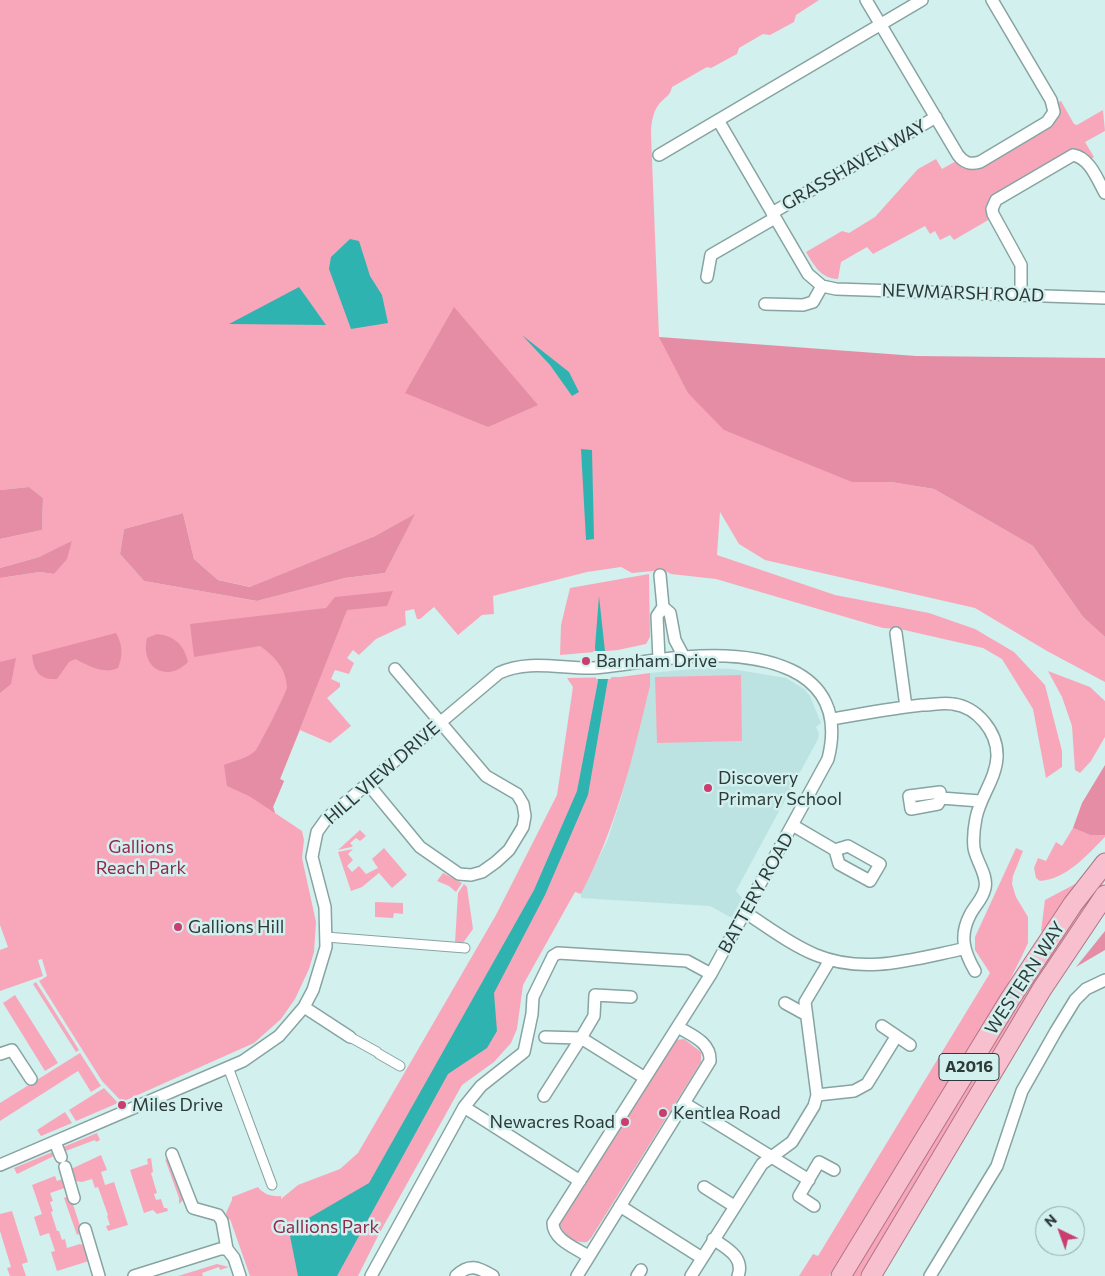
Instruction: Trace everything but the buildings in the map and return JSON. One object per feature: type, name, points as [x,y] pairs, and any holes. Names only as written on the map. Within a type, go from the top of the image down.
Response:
[{"type":"main road","name":"WESTERN WAY","points":[[841,1276],[1010,999],[1073,904],[1105,863]]},
{"type":"main road","name":"WESTERN WAY","points":[[871,1276],[1042,989],[1105,895]]},
{"type":"street","name":"GRASSHAVEN WAY","points":[[866,0],[958,156],[965,163],[970,164],[980,162],[1051,118],[1054,112],[1051,100],[992,0]]},
{"type":"street","points":[[659,155],[922,0]]},
{"type":"street","name":"GRASSHAVEN WAY","points":[[774,216],[936,117]]},
{"type":"street","points":[[718,120],[808,274],[822,286],[813,302],[804,305],[765,304]]},
{"type":"street","points":[[1021,295],[1021,265],[993,214],[992,209],[996,200],[1073,155],[1083,158],[1088,163],[1105,193]]},
{"type":"street","points":[[707,277],[711,255],[774,216]]},
{"type":"street","name":"NEWMARSH ROAD","points":[[822,286],[836,289],[1105,298]]},
{"type":"street","points":[[659,659],[657,616],[663,607],[660,575]]},
{"type":"street","points":[[663,607],[670,613],[675,640],[684,657]]},
{"type":"street","points":[[896,633],[906,707]]},
{"type":"street","name":"BATTERY ROAD","points":[[588,1256],[556,1236],[553,1230],[553,1223],[711,974],[794,826],[828,759],[833,738],[832,719],[828,705],[818,690],[796,671],[750,658],[709,655],[659,659]]},
{"type":"street","name":"HILL VIEW DRIVE","points":[[0,1164],[228,1067],[263,1049],[280,1036],[304,1007],[318,976],[326,937],[325,906],[312,856],[317,832],[327,818],[499,673],[510,668],[526,666],[593,668],[659,659]]},
{"type":"street","points":[[368,784],[420,847],[459,874],[471,875],[482,872],[496,862],[509,850],[523,827],[525,816],[523,804],[510,789],[486,776],[396,669]]},
{"type":"street","points":[[832,719],[906,707],[953,704],[966,708],[980,716],[996,744],[997,758],[994,772],[980,801],[974,834],[974,849],[986,887],[970,915],[964,934],[963,949],[975,971]]},
{"type":"street","points":[[940,798],[980,801]]},
{"type":"street","points":[[794,826],[836,850]]},
{"type":"street","points":[[746,913],[813,954],[830,960],[862,966],[878,966],[963,949]]},
{"type":"street","points":[[326,937],[464,948]]},
{"type":"street","points":[[371,1276],[464,1108],[480,1086],[524,1052],[532,1014],[532,997],[553,956],[558,952],[687,961],[711,974]]},
{"type":"street","points":[[691,1276],[762,1164],[792,1142],[814,1106],[817,1094],[805,1014],[806,1002],[830,960]]},
{"type":"street","points":[[930,1276],[997,1166],[1022,1091],[1056,1031],[1075,1000],[1086,989],[1105,980]]},
{"type":"street","points":[[544,1096],[594,1016],[596,995],[631,997]]},
{"type":"street","points":[[786,1003],[805,1014]]},
{"type":"street","points":[[304,1007],[400,1066]]},
{"type":"street","points":[[882,1026],[910,1045]]},
{"type":"street","points":[[577,1276],[710,1061],[711,1052],[707,1046],[678,1027]]},
{"type":"street","points":[[545,1037],[581,1038],[645,1078]]},
{"type":"street","points":[[817,1094],[854,1091],[867,1084],[896,1037]]},
{"type":"street","points":[[0,1054],[12,1050],[31,1079]]},
{"type":"street","points":[[228,1067],[272,1185]]},
{"type":"street","points":[[684,1103],[809,1180]]},
{"type":"street","points":[[464,1108],[580,1181]]},
{"type":"street","points":[[54,1142],[63,1162],[74,1198]]},
{"type":"street","points":[[172,1154],[190,1203],[197,1210],[218,1215],[222,1221],[227,1249],[234,1258],[240,1276]]},
{"type":"street","points":[[814,1206],[799,1196],[819,1162],[834,1170]]},
{"type":"street","points":[[704,1187],[734,1206]]},
{"type":"street","points":[[620,1206],[702,1258]]},
{"type":"street","points":[[85,1230],[99,1276]]},
{"type":"street","points":[[713,1239],[736,1256],[739,1263],[738,1276]]},
{"type":"street","points":[[134,1276],[220,1249],[227,1249]]},
{"type":"street","points":[[456,1276],[468,1268],[477,1266],[493,1276]]},
{"type":"shaded area","points":[[454,307],[538,405],[488,427],[405,393]]},
{"type":"shaded area","points":[[659,337],[916,356],[1105,358],[1105,637],[1083,617],[1033,546],[934,489],[891,482],[852,482],[724,430],[688,393]]},
{"type":"shaded area","points":[[29,487],[43,498],[42,530],[0,539],[0,490]]},
{"type":"shaded area","points":[[183,513],[194,559],[218,580],[250,587],[375,536],[415,514],[385,573],[345,578],[257,601],[144,581],[120,554],[124,529]]},
{"type":"shaded area","points":[[72,541],[67,559],[54,574],[40,572],[0,578],[0,568],[39,557]]},
{"type":"shaded area","points":[[393,591],[387,606],[347,610],[280,779],[284,781],[273,807],[275,813],[249,796],[227,786],[224,765],[245,757],[256,750],[286,691],[286,680],[282,668],[260,646],[194,657],[190,624],[326,608],[335,597]]},
{"type":"shaded area","points":[[116,633],[122,650],[118,668],[101,670],[75,659],[69,662],[57,679],[51,679],[38,673],[34,666],[32,655]]},
{"type":"shaded area","points":[[157,634],[177,642],[184,650],[188,662],[171,672],[164,672],[151,664],[147,657],[147,638]]},
{"type":"shaded area","points":[[16,658],[11,684],[0,693],[0,662]]},
{"type":"shaded area","name":"Discovery Primary School","points":[[703,668],[732,669],[786,678],[804,689],[810,696],[821,723],[816,727],[819,733],[818,739],[736,891],[742,898],[732,918],[710,906],[581,898],[581,894],[608,839],[621,798],[650,686],[650,673]]},
{"type":"shaded area","points":[[1105,765],[1105,835],[1090,835],[1073,828],[1082,803]]},
{"type":"shaded area","points":[[1105,931],[1105,950],[1076,967]]},
{"type":"green space","name":"Gallions Reach Park","points":[[0,0],[819,0],[796,15],[794,22],[770,35],[763,34],[739,48],[737,54],[711,68],[707,67],[672,87],[670,93],[655,111],[651,134],[659,337],[852,482],[891,482],[934,489],[1033,546],[1083,617],[1105,637],[1105,682],[1047,651],[975,608],[765,560],[739,544],[720,512],[717,555],[835,595],[929,613],[975,629],[1014,652],[1045,685],[1062,751],[1062,767],[1046,778],[1033,709],[1002,659],[983,648],[900,629],[883,628],[716,579],[671,574],[664,570],[632,573],[621,567],[587,572],[493,596],[494,614],[482,615],[458,635],[434,607],[420,619],[417,619],[414,609],[405,611],[406,625],[376,639],[359,655],[353,650],[347,658],[354,663],[349,674],[335,670],[331,679],[340,683],[340,687],[327,698],[351,726],[330,743],[300,730],[280,779],[284,781],[273,807],[275,813],[302,831],[304,840],[302,858],[316,922],[314,952],[309,969],[295,999],[281,1019],[254,1043],[122,1102],[102,1081],[39,981],[47,976],[42,959],[38,960],[43,976],[0,991],[0,950],[8,947],[0,925],[0,578],[40,572],[54,574],[72,542],[39,557],[0,568],[0,539],[42,530],[43,498],[29,487],[0,490]],"holes":[[[183,513],[194,559],[218,580],[251,587],[375,536],[414,515],[385,573],[345,578],[257,601],[144,581],[120,554],[124,529]]]},
{"type":"green space","points":[[1061,101],[1074,124],[1077,125],[1103,110],[1105,131],[1085,142],[1094,157],[1090,160],[1083,153],[997,194],[990,219],[954,240],[950,235],[940,240],[935,231],[930,234],[925,226],[873,254],[867,247],[841,262],[838,279],[827,277],[812,262],[806,252],[842,231],[849,233],[875,217],[918,169],[936,159],[942,169],[956,161],[969,169],[1050,125],[1056,119],[1057,103]]},
{"type":"green space","points":[[649,574],[650,637],[646,644],[618,650],[560,655],[561,625],[570,588]]},
{"type":"green space","points":[[1048,671],[1090,687],[1105,701],[1105,737],[1091,761],[1080,773],[1075,770],[1072,726],[1062,697]]},
{"type":"green space","name":"Gallions Park","points":[[650,673],[650,686],[630,766],[614,818],[594,869],[581,894],[575,892],[523,985],[517,1029],[511,1043],[494,1062],[462,1085],[379,1234],[358,1276],[250,1276],[230,1219],[228,1220],[226,1213],[232,1197],[258,1187],[262,1192],[281,1196],[281,1199],[298,1185],[340,1169],[358,1153],[496,915],[557,795],[573,687],[567,678],[620,677]]},
{"type":"green space","points":[[741,675],[742,741],[657,743],[655,677]]},
{"type":"green space","points":[[1073,828],[1090,835],[1105,835],[1105,837],[1068,871],[1059,876],[1040,881],[1036,878],[1034,868],[1038,858],[1046,861],[1056,842],[1062,846]]},
{"type":"green space","points":[[360,830],[366,836],[360,841],[356,838],[350,843],[353,846],[351,847],[338,850]]},
{"type":"green space","points":[[384,848],[407,875],[392,888],[379,873],[362,887],[351,891],[338,852],[353,849],[348,854],[353,860],[347,866],[352,872],[359,866],[366,874],[378,868],[372,859]]},
{"type":"green space","points":[[1016,848],[1023,851],[1013,876],[1012,884],[1016,897],[1028,917],[1028,943],[1022,956],[988,1023],[829,1276],[799,1276],[813,1254],[818,1256],[990,973],[975,950],[975,937]]},
{"type":"green space","points":[[443,873],[462,883],[456,892],[449,886],[437,881]]},
{"type":"green space","points":[[1105,873],[1105,881],[1039,977],[864,1276],[848,1276],[1035,975]]},
{"type":"green space","points":[[1079,882],[1044,933],[1041,931],[1045,900]]},
{"type":"green space","points":[[464,884],[467,887],[473,929],[463,943],[455,943],[458,893]]},
{"type":"green space","points":[[375,902],[403,903],[403,914],[394,913],[393,918],[375,917]]},
{"type":"green space","points":[[36,982],[79,1050],[76,1052],[33,984]]},
{"type":"green space","points":[[15,995],[58,1063],[45,1071],[3,1003]]},
{"type":"green space","points":[[684,1039],[701,1052],[701,1062],[591,1238],[587,1242],[582,1242],[569,1237],[562,1230],[559,1221],[676,1040]]},
{"type":"green space","points":[[80,1053],[101,1086],[91,1092],[78,1071],[0,1121],[0,1103]]},
{"type":"green space","points":[[104,1088],[118,1103],[76,1121],[69,1110]]},
{"type":"green space","points":[[65,1112],[72,1123],[41,1136],[37,1130]]},
{"type":"green space","points":[[97,1133],[100,1140],[96,1142],[95,1140],[63,1152],[61,1148]]},
{"type":"green space","points":[[55,1151],[56,1155],[17,1174],[14,1168]]},
{"type":"green space","points":[[101,1155],[107,1170],[101,1172],[105,1185],[114,1182],[128,1225],[108,1231],[106,1226],[110,1225],[108,1215],[98,1187],[95,1188],[92,1179],[82,1182],[76,1181],[71,1169]]},
{"type":"green space","points":[[151,1158],[153,1172],[151,1173],[157,1193],[154,1194],[156,1200],[161,1199],[164,1208],[167,1208],[168,1211],[157,1214],[153,1210],[144,1213],[130,1170],[148,1164],[147,1159]]},
{"type":"green space","points":[[165,1159],[168,1160],[184,1199],[179,1204],[179,1198]]},
{"type":"green space","points":[[55,1176],[57,1181],[65,1178],[65,1188],[50,1193],[53,1201],[50,1202],[53,1211],[51,1212],[57,1231],[59,1231],[62,1240],[65,1239],[67,1248],[80,1244],[86,1246],[93,1276],[89,1261],[57,1271],[51,1252],[55,1251],[49,1233],[40,1236],[34,1217],[42,1214],[32,1185]]},
{"type":"green space","points":[[68,1196],[71,1198],[82,1232],[77,1235],[64,1198]]},
{"type":"green space","points":[[12,1211],[28,1262],[22,1264],[26,1276],[10,1276],[7,1268],[11,1267],[0,1231],[0,1214]]},
{"type":"green space","points":[[217,1264],[229,1267],[220,1270],[219,1267],[202,1273],[203,1276],[178,1276]]},
{"type":"water","points":[[350,239],[359,241],[370,276],[382,295],[388,323],[351,329],[329,269],[331,257]]},
{"type":"water","points":[[299,287],[326,325],[229,324]]},
{"type":"water","points":[[522,335],[569,372],[579,392],[572,396],[550,365]]},
{"type":"water","points":[[581,449],[592,450],[594,539],[586,540]]},
{"type":"water","points":[[599,596],[608,679],[588,795],[545,895],[494,993],[497,1031],[487,1048],[448,1074],[337,1276],[298,1276],[290,1236],[302,1222],[369,1183],[534,890],[577,791],[598,681],[595,647]]},
{"type":"pier","points":[[593,651],[608,651],[611,679],[596,679]]},
{"type":"place","name":"Barnham Drive","points":[[586,661]]},
{"type":"place","name":"Discovery Primary School","points":[[708,788]]},
{"type":"place","name":"Gallions Hill","points":[[178,927]]},
{"type":"place","name":"Miles Drive","points":[[122,1105]]},
{"type":"place","name":"Kentlea Road","points":[[663,1113]]},
{"type":"place","name":"Newacres Road","points":[[625,1122]]}]
